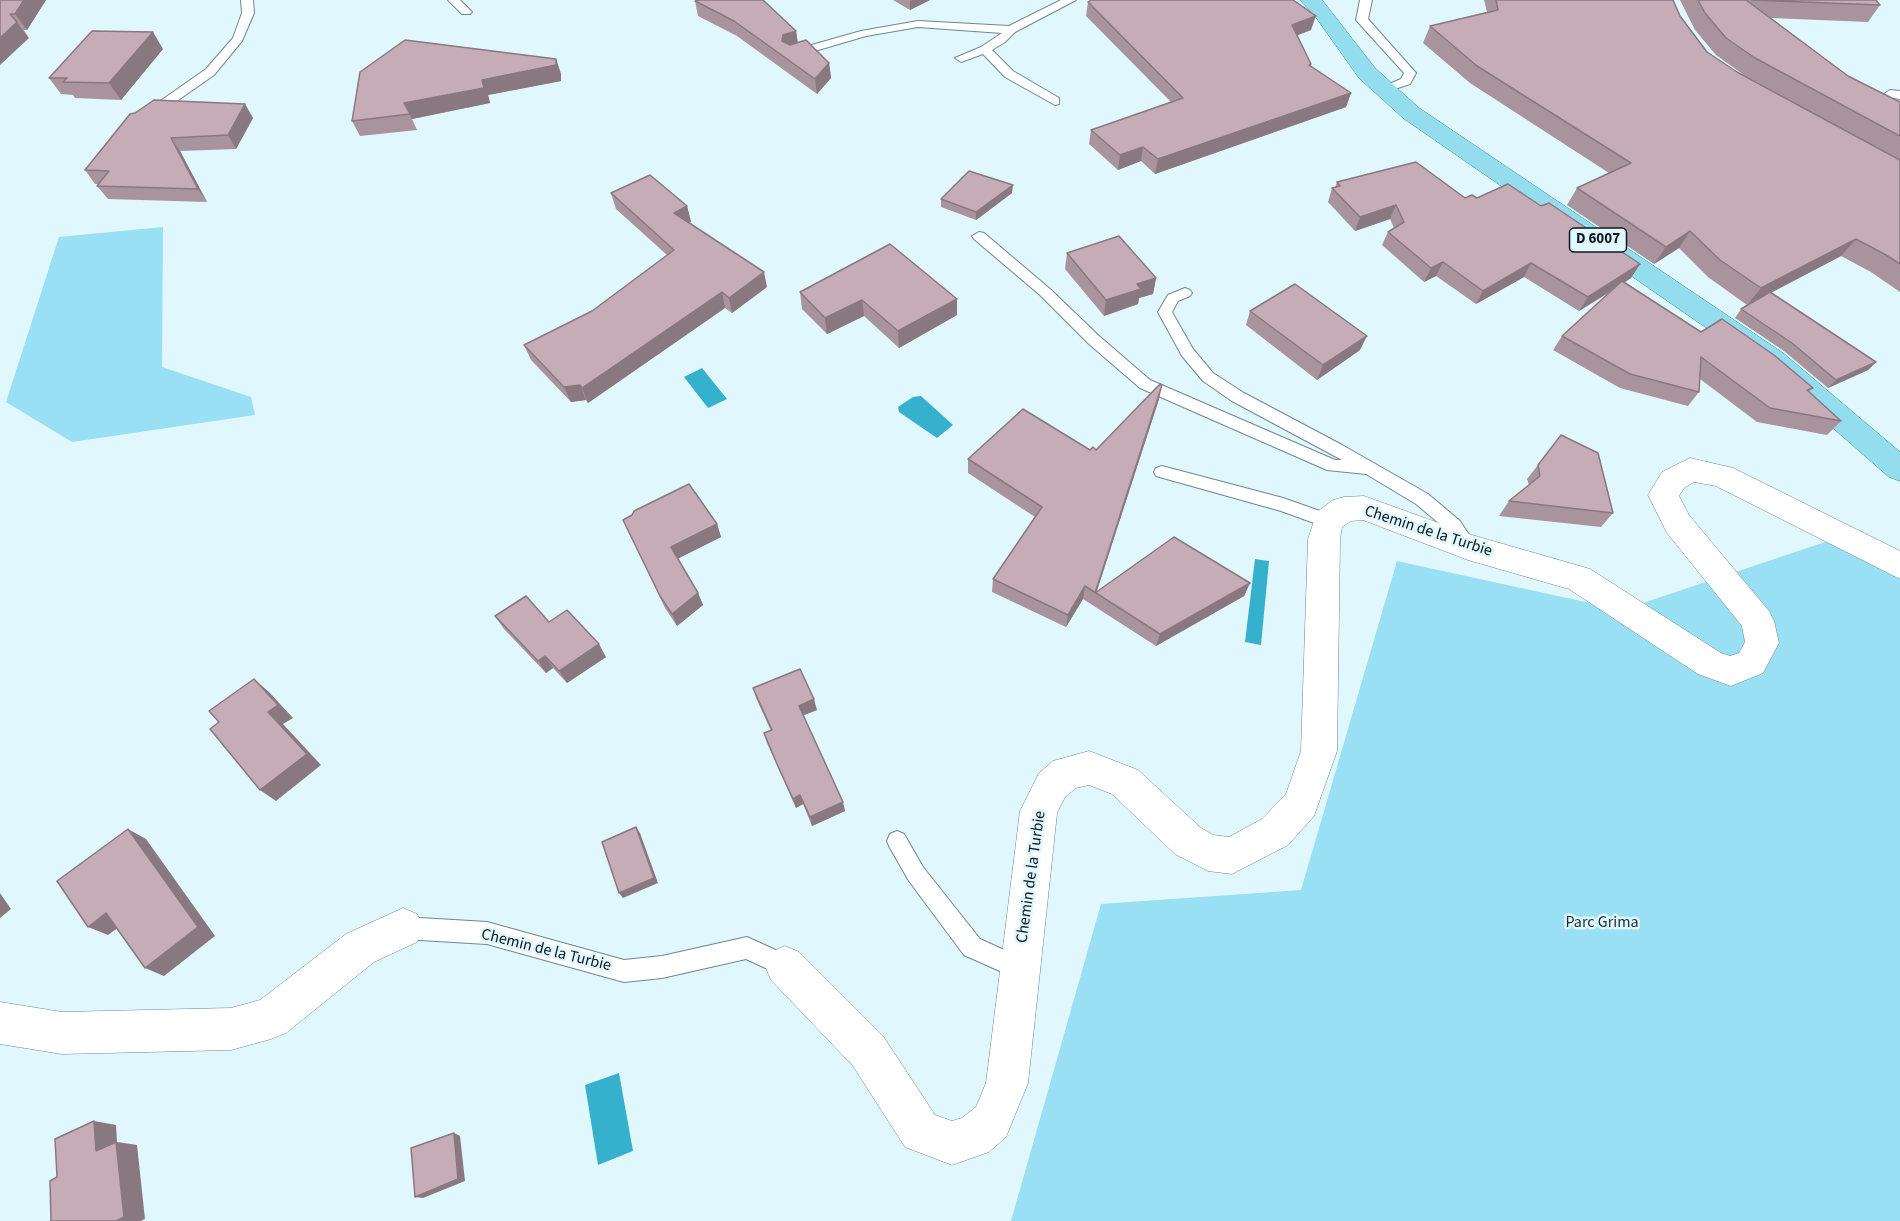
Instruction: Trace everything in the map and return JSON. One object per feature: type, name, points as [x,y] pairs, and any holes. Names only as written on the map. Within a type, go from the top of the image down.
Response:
[{"type":"main road","name":"D 6007","points":[[1310,0],[1322,12],[1367,73],[1435,132],[1773,360],[1900,469]]},
{"type":"street","name":"Chemin de la Turbie","points":[[785,966],[868,1051],[921,1132],[952,1143],[974,1137],[991,1122],[1007,1083],[1039,812],[1052,785],[1066,772],[1089,768],[1125,782],[1188,841],[1208,853],[1232,856],[1275,832],[1301,804],[1319,751],[1324,539],[1328,521],[1344,509],[1364,508],[1468,547],[1579,578],[1710,664],[1731,671],[1750,663],[1762,643],[1757,621],[1678,524],[1663,495],[1672,480],[1690,470],[1722,476],[1900,566]]},
{"type":"street","name":"Chemin de la Turbie","points":[[0,1023],[62,1033],[231,1029],[271,1018],[360,948],[403,928]]},
{"type":"lane","points":[[139,122],[210,72],[238,39],[248,13],[247,0]]},
{"type":"lane","points":[[454,0],[466,12]]},
{"type":"lane","points":[[961,58],[985,49],[1001,40],[1011,30],[1070,0]]},
{"type":"lane","points":[[1366,0],[1362,20],[1410,73],[1406,81],[1383,89]]},
{"type":"lane","points":[[790,54],[865,33],[918,24],[1011,30]]},
{"type":"lane","points":[[985,49],[1009,74],[1055,101]]},
{"type":"lane","points":[[980,237],[1045,292],[1094,340],[1145,384],[1333,466],[1367,468]]},
{"type":"lane","points":[[1185,292],[1173,298],[1166,312],[1187,352],[1208,377],[1238,397],[1422,499],[1454,526],[1468,547]]},
{"type":"lane","points":[[1162,472],[1283,505],[1328,521]]},
{"type":"lane","points":[[897,841],[916,874],[972,947],[1020,969]]},
{"type":"lane","name":"Chemin de la Turbie","points":[[403,928],[487,933],[624,971],[662,967],[747,948],[785,966]]},
{"type":"green space","points":[[163,227],[162,367],[251,397],[255,415],[72,442],[6,402],[59,237]]},
{"type":"green space","name":"Parc Grima","points":[[1861,530],[1900,566],[1900,1221],[1011,1221],[1101,904],[1301,890],[1397,561],[1622,610]]},
{"type":"shaded area","points":[[702,368],[727,399],[708,408],[684,377]]},
{"type":"shaded area","points":[[921,396],[953,425],[937,438],[899,412],[898,407],[913,397]]},
{"type":"shaded area","points":[[1255,559],[1269,561],[1261,645],[1245,642]]},
{"type":"shaded area","points":[[619,1073],[633,1151],[598,1165],[585,1085]]},
{"type":"building","points":[[0,0],[24,0],[15,14],[10,14],[17,22],[0,38]]},
{"type":"building","points":[[763,0],[796,31],[783,35],[782,41],[790,45],[806,40],[829,63],[815,79],[734,21],[695,1]]},
{"type":"building","points":[[1091,0],[1293,0],[1316,16],[1292,25],[1311,64],[1309,65],[1351,93],[1158,159],[1143,147],[1120,155],[1091,130],[1183,98],[1088,2]]},
{"type":"building","points":[[1496,0],[1673,0],[1680,16],[1707,52],[1737,72],[1900,160],[1900,264],[1856,239],[1761,288],[1720,260],[1690,231],[1666,247],[1577,188],[1631,163],[1477,66],[1430,26],[1498,10]]},
{"type":"building","points":[[1698,0],[1746,0],[1848,76],[1900,102],[1900,136],[1755,58],[1726,38],[1705,13]]},
{"type":"building","points":[[1752,0],[1876,0],[1880,5]]},
{"type":"building","points":[[92,31],[153,32],[109,83],[63,82],[67,78],[49,78]]},
{"type":"building","points":[[405,40],[556,59],[556,65],[482,80],[484,88],[404,103],[410,114],[352,121],[360,72]]},
{"type":"building","points":[[154,100],[245,104],[228,135],[171,138],[198,189],[97,186],[109,171],[85,170],[130,114]]},
{"type":"building","points":[[1416,162],[1465,198],[1472,195],[1477,198],[1508,184],[1541,206],[1549,203],[1640,264],[1588,297],[1531,263],[1483,291],[1443,262],[1431,268],[1388,232],[1404,222],[1396,205],[1360,217],[1332,188],[1340,186],[1337,182]]},
{"type":"building","points":[[969,171],[1013,185],[976,212],[941,199]]},
{"type":"building","points":[[650,175],[687,206],[674,213],[764,272],[729,298],[722,292],[582,388],[580,385],[564,387],[524,345],[592,311],[674,250],[611,193]]},
{"type":"building","points":[[1119,236],[1156,278],[1137,284],[1141,289],[1106,300],[1067,253]]},
{"type":"building","points":[[890,244],[957,299],[898,331],[862,300],[825,318],[800,292]]},
{"type":"building","points":[[1622,281],[1701,332],[1722,319],[1774,355],[1813,388],[1807,390],[1841,421],[1770,408],[1701,357],[1699,392],[1630,374],[1562,336]]},
{"type":"building","points":[[1295,284],[1367,336],[1323,365],[1250,311]]},
{"type":"building","points":[[1770,292],[1876,362],[1836,380],[1792,343],[1741,309]]},
{"type":"building","points":[[1160,384],[1162,385],[1095,593],[1085,586],[1068,615],[993,579],[1042,507],[968,459],[1023,409],[1090,450],[1093,447],[1096,450]]},
{"type":"building","points":[[1561,435],[1598,453],[1613,513],[1509,501],[1540,476],[1538,465]]},
{"type":"building","points":[[689,484],[717,524],[671,547],[698,593],[672,614],[660,596],[623,520],[632,515],[634,511]]},
{"type":"building","points":[[1174,537],[1250,583],[1160,634],[1095,593]]},
{"type":"building","points":[[526,596],[549,622],[567,610],[599,644],[559,671],[545,656],[538,661],[495,616]]},
{"type":"building","points":[[800,669],[814,699],[799,706],[843,802],[810,817],[800,795],[793,799],[777,764],[764,733],[772,730],[753,688]]},
{"type":"building","points":[[254,679],[278,705],[268,712],[307,754],[260,790],[210,729],[219,722],[209,711]]},
{"type":"building","points":[[636,827],[654,878],[619,893],[602,842]]},
{"type":"building","points":[[128,829],[198,927],[145,968],[106,913],[88,927],[57,881]]},
{"type":"building","points":[[94,1121],[96,1151],[116,1142],[124,1217],[116,1221],[51,1221],[50,1181],[57,1177],[55,1139]]},
{"type":"building","points":[[454,1133],[458,1179],[415,1197],[411,1148]]}]
